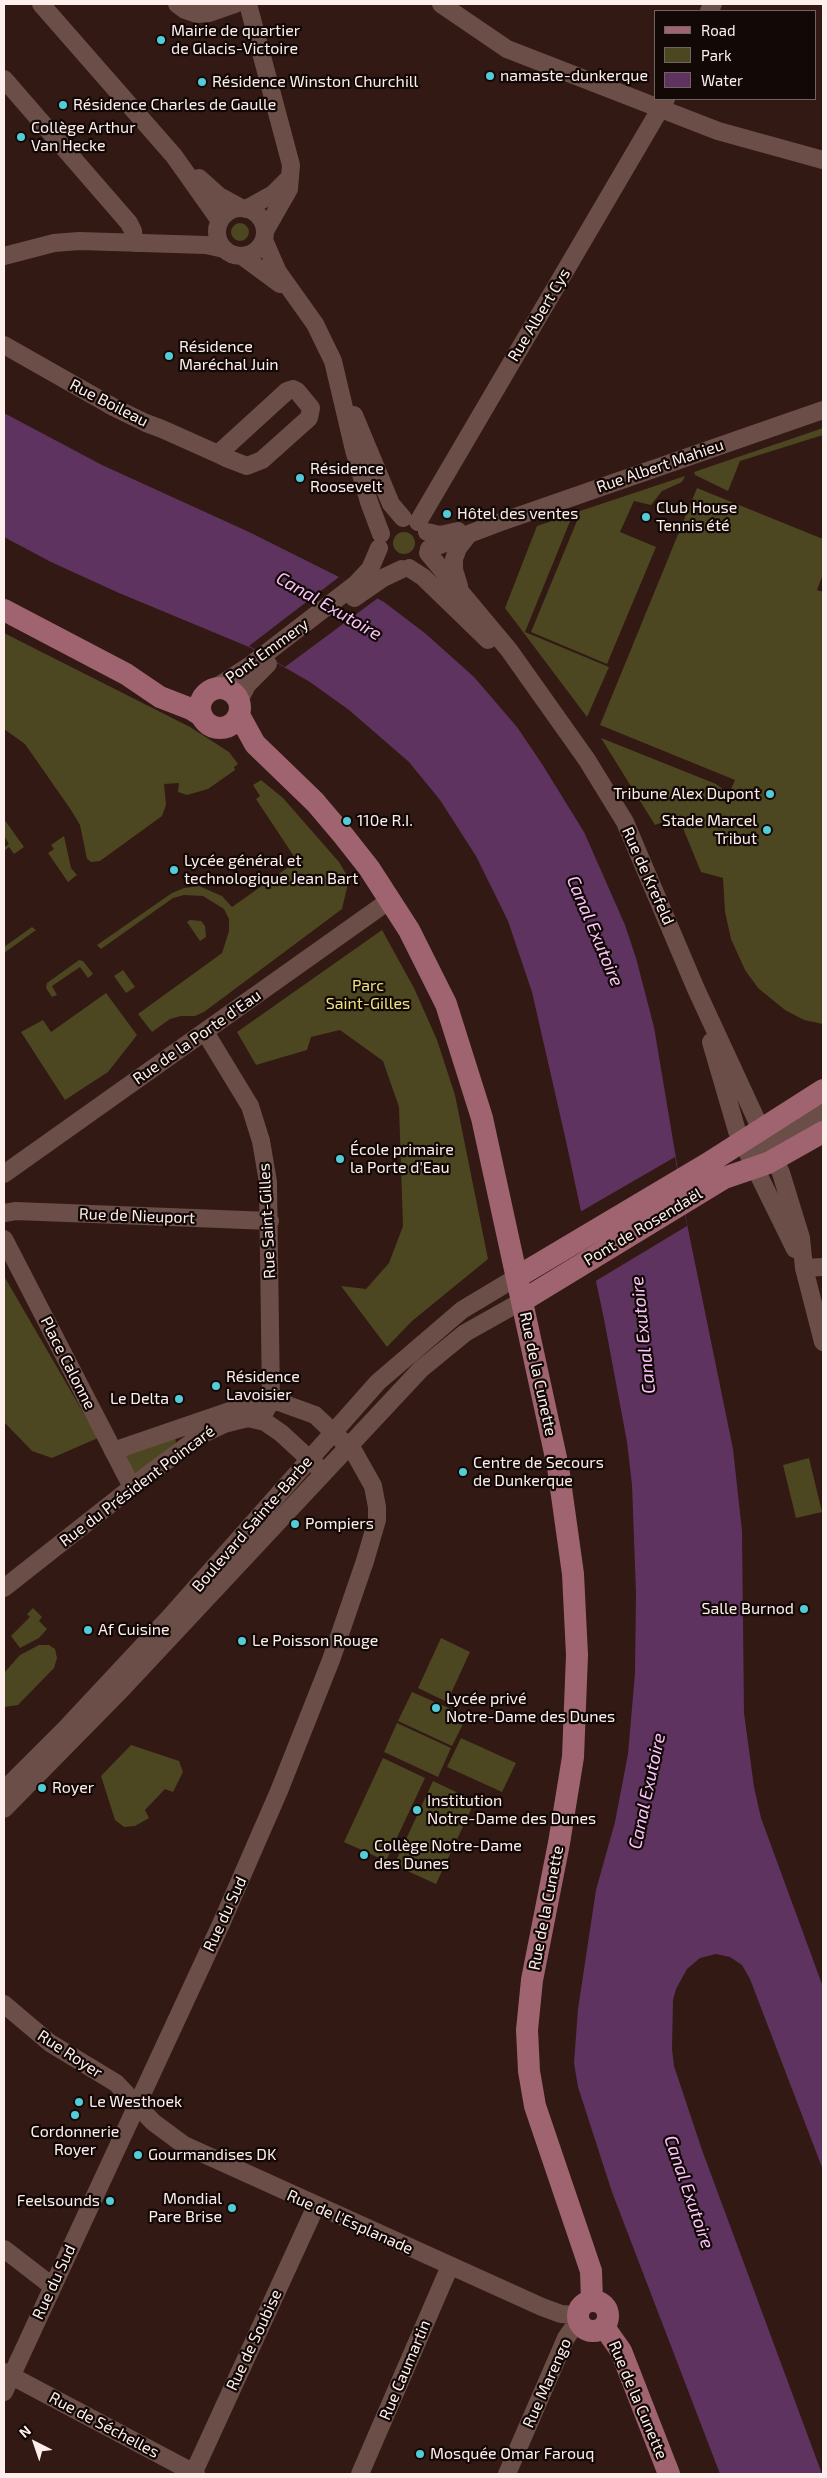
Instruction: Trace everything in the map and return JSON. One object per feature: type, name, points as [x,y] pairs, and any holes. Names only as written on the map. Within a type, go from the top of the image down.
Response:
[{"type":"main road","points":[[4,610],[126,674],[160,697],[191,709],[252,753],[280,768]]},
{"type":"main road","points":[[126,674],[170,688],[229,690],[239,708],[229,726],[221,728],[207,721],[200,703],[212,690]]},
{"type":"main road","name":"Rue de la Cunette","points":[[239,708],[255,744],[330,819],[390,900],[425,960],[453,1024],[481,1112],[517,1277],[563,1494],[571,1548],[577,1639],[572,1763],[560,1843],[530,1993],[527,2030],[528,2056],[530,2083],[538,2116],[592,2271],[583,2312]]},
{"type":"main road","points":[[759,1150],[823,1090]]},
{"type":"main road","points":[[759,1150],[823,1132]]},
{"type":"main road","name":"Pont de Rosendaël","points":[[558,1266],[707,1164],[759,1150]]},
{"type":"main road","name":"Pont de Rosendaël","points":[[558,1266],[724,1178],[759,1150]]},
{"type":"main road","name":"Boulevard Sainte-Barbe","points":[[517,1277],[558,1266]]},
{"type":"main road","name":"Boulevard Sainte-Barbe","points":[[522,1301],[558,1266]]},
{"type":"main road","name":"Rue de la Cunette","points":[[583,2312],[601,2303],[607,2309],[608,2318],[604,2327],[621,2351],[669,2474]]},
{"type":"street","points":[[40,4],[174,156],[219,196],[258,216],[274,266],[320,331],[337,372],[354,450],[369,502],[380,541],[386,562],[406,568],[419,564],[421,535],[388,523],[380,541]]},
{"type":"street","points":[[177,4],[185,10],[197,14],[209,13],[235,4]]},
{"type":"street","points":[[242,256],[255,251],[289,189],[291,171],[290,159],[248,4]]},
{"type":"street","points":[[441,4],[507,49],[664,104],[726,134],[823,160]]},
{"type":"street","points":[[4,79],[129,223],[140,243]]},
{"type":"street","name":"Rue Albert Cys","points":[[421,535],[664,104]]},
{"type":"street","points":[[174,156],[219,223],[217,237],[224,249]]},
{"type":"street","points":[[140,243],[184,238],[219,223],[228,212],[243,209],[278,191],[286,182],[291,171]]},
{"type":"street","points":[[4,256],[54,243],[79,241],[210,245],[224,249],[233,255],[242,256],[260,267],[296,298]]},
{"type":"street","name":"Rue Boileau","points":[[4,345],[108,404],[218,454],[247,466],[258,463],[309,418],[312,408],[297,391],[293,389],[287,391],[218,454]]},
{"type":"street","name":"Rue de Krefeld","points":[[337,372],[391,504],[421,535],[466,597],[509,650],[587,760],[620,814],[696,989],[759,1150],[804,1268],[823,1342]]},
{"type":"street","name":"Rue Albert Mahieu","points":[[421,535],[469,534],[823,410]]},
{"type":"street","name":"Rue Albert Mahieu","points":[[421,535],[443,535],[498,523]]},
{"type":"street","name":"Rue de Krefeld","points":[[466,597],[456,578],[453,563],[458,548],[469,534]]},
{"type":"street","name":"Pont Emmery","points":[[371,578],[380,541]]},
{"type":"street","name":"Rue de Krefeld","points":[[406,568],[423,578],[465,616],[540,695]]},
{"type":"street","name":"Pont Emmery","points":[[212,690],[250,672],[371,578],[406,568]]},
{"type":"street","name":"Pont Emmery","points":[[239,708],[250,672]]},
{"type":"street","name":"Rue de la Porte d'Eau","points":[[4,1174],[390,900]]},
{"type":"street","name":"Rue Saint-Gilles","points":[[205,1032],[245,1096],[256,1120],[267,1172],[270,1221],[271,1401]]},
{"type":"street","points":[[759,1150],[823,1111]]},
{"type":"street","name":"Rue de Nieuport","points":[[4,1213],[16,1210],[270,1221]]},
{"type":"street","name":"Place Calonne","points":[[4,1239],[132,1487]]},
{"type":"street","points":[[804,1268],[823,1267]]},
{"type":"street","name":"Boulevard Sainte-Barbe","points":[[381,1410],[405,1376],[432,1347],[449,1332],[499,1302],[517,1277]]},
{"type":"street","name":"Boulevard Sainte-Barbe","points":[[4,1790],[143,1646],[378,1382],[442,1326],[474,1301],[517,1277]]},
{"type":"street","name":"Boulevard Sainte-Barbe","points":[[4,1809],[77,1737],[421,1369],[455,1340],[522,1301]]},
{"type":"street","points":[[271,1401],[266,1410],[256,1419],[277,1430],[324,1473]]},
{"type":"street","points":[[113,1450],[251,1404],[271,1401]]},
{"type":"street","name":"Rue du Sud","points":[[6,2380],[52,2286],[279,1791],[331,1660],[375,1531],[376,1501],[366,1470],[349,1446],[308,1411],[271,1401]]},
{"type":"street","name":"Rue du Président Poincaré","points":[[4,1588],[132,1487],[208,1431],[235,1420],[256,1419]]},
{"type":"street","name":"Rue Royer","points":[[4,2004],[50,2043],[116,2083],[136,2104]]},
{"type":"street","name":"Rue de l'Esplanade","points":[[136,2104],[160,2129],[184,2145],[550,2311],[583,2312]]},
{"type":"street","name":"Rue de Soubise","points":[[194,2474],[316,2206]]},
{"type":"street","points":[[4,2250],[52,2286]]},
{"type":"street","name":"Rue Caumartin","points":[[360,2474],[450,2266]]},
{"type":"street","name":"Rue Marengo","points":[[507,2474],[566,2338],[583,2312]]},
{"type":"street","name":"Rue de Séchelles","points":[[6,2380],[194,2474]]},
{"type":"green space","points":[[240,223],[246,226],[249,232],[246,238],[240,241],[234,238],[231,232],[234,226]]},
{"type":"green space","points":[[823,428],[823,435],[740,461],[728,491],[695,475],[694,472]]},
{"type":"green space","points":[[685,476],[682,482],[662,491],[651,505],[634,501],[620,532],[656,547],[607,664],[531,632],[579,516],[574,513]]},
{"type":"green space","points":[[697,488],[823,539],[823,574],[817,590],[823,592],[823,1024],[804,1020],[785,1010],[758,988],[745,970],[731,939],[725,912],[723,878],[701,872],[678,816],[655,825],[601,738],[716,784],[724,790],[726,800],[735,780],[600,725]]},
{"type":"green space","points":[[573,514],[525,632],[609,667],[587,717],[505,608],[537,526]]},
{"type":"green space","points":[[404,532],[412,535],[415,543],[412,551],[404,554],[396,551],[393,543],[396,535]]},
{"type":"green space","points":[[4,633],[190,727],[229,752],[238,764],[234,767],[235,770],[208,789],[187,795],[178,792],[179,783],[164,784],[166,805],[162,816],[100,861],[91,862],[87,859],[80,825],[71,810],[25,744],[4,729]]},
{"type":"green space","points":[[261,780],[283,798],[339,862],[349,879],[342,909],[204,1012],[195,1016],[181,1016],[170,1019],[152,1032],[138,1014],[222,953],[229,931],[229,919],[224,909],[203,896],[184,895],[173,898],[101,949],[97,945],[172,893],[184,888],[199,886],[222,896],[232,907],[297,861],[256,799],[260,796],[253,785]]},
{"type":"green space","points":[[4,819],[24,847],[14,854],[9,847],[4,851],[4,848],[9,844],[4,836]]},
{"type":"green space","points":[[64,836],[71,868],[77,875],[68,882],[48,853],[54,849],[51,845]]},
{"type":"green space","points":[[190,920],[201,921],[205,926],[206,937],[200,941],[187,922]]},
{"type":"green space","points":[[32,927],[36,930],[4,953],[4,947]]},
{"type":"green space","name":"Parc Saint-Gilles","points":[[382,930],[414,988],[437,1040],[455,1095],[488,1259],[412,1321],[387,1347],[341,1286],[366,1289],[389,1263],[403,1226],[399,1107],[383,1061],[340,1030],[311,1037],[307,1050],[256,1065],[237,1032]]},
{"type":"green space","points":[[79,960],[83,961],[93,974],[88,978],[80,967],[52,986],[57,995],[52,997],[46,988],[47,983]]},
{"type":"green space","points":[[123,970],[135,987],[126,993],[114,976]]},
{"type":"green space","points":[[106,993],[137,1035],[108,1072],[65,1100],[21,1032],[43,1020],[51,1032]]},
{"type":"green space","points":[[4,1276],[98,1438],[52,1458],[32,1451],[4,1422]]},
{"type":"green space","points":[[175,1437],[176,1442],[171,1450],[134,1477],[125,1457],[126,1454]]},
{"type":"green space","points":[[809,1458],[822,1512],[796,1518],[783,1465]]},
{"type":"green space","points":[[33,1608],[42,1617],[39,1621],[47,1629],[39,1638],[20,1648],[11,1636],[30,1617],[27,1614]]},
{"type":"green space","points":[[441,1638],[470,1652],[447,1702],[418,1688]]},
{"type":"green space","points":[[39,1645],[49,1645],[55,1649],[57,1658],[54,1668],[18,1705],[4,1707],[4,1673],[20,1655]]},
{"type":"green space","points":[[412,1692],[467,1716],[452,1746],[398,1721]]},
{"type":"green space","points":[[397,1723],[451,1748],[438,1777],[384,1752]]},
{"type":"green space","points":[[461,1738],[516,1763],[502,1792],[447,1767]]},
{"type":"green space","points":[[131,1745],[179,1761],[183,1772],[173,1792],[165,1789],[145,1810],[149,1818],[135,1826],[124,1827],[115,1820],[101,1776]]},
{"type":"green space","points":[[383,1758],[425,1778],[386,1861],[344,1842]]},
{"type":"green space","points":[[433,1781],[475,1801],[436,1884],[394,1865]]},
{"type":"water","name":"Canal Exutoire","points":[[4,413],[102,465],[249,532],[339,577],[384,602],[426,634],[474,677],[517,727],[584,832],[625,925],[636,958],[654,1027],[687,1224],[733,1449],[742,1531],[744,1713],[754,1787],[761,1818],[823,1987],[823,2170],[750,1979],[742,1965],[730,1957],[716,1954],[700,1958],[687,1969],[676,1989],[673,2000],[672,2049],[674,2066],[702,2150],[822,2474],[720,2474],[612,2192],[578,2087],[574,2063],[578,2009],[596,1890],[615,1822],[628,1754],[635,1673],[636,1593],[632,1485],[627,1442],[604,1319],[566,1141],[532,992],[508,921],[476,856],[440,800],[409,762],[349,710],[310,682],[249,647],[119,593],[51,562],[4,537]]},
{"type":"pier","points":[[339,577],[378,598],[285,667],[249,646]]},
{"type":"pier","points":[[675,1157],[687,1226],[594,1282],[580,1212]]},
{"type":"place","name":"Mairie de quartier de Glacis-Victoire","points":[[161,40]]},
{"type":"place","name":"namaste-dunkerque","points":[[490,76]]},
{"type":"place","name":"Résidence Winston Churchill","points":[[202,82]]},
{"type":"place","name":"Résidence Charles de Gaulle","points":[[63,105]]},
{"type":"place","name":"Collège Arthur Van Hecke","points":[[21,137]]},
{"type":"place","name":"Résidence Maréchal Juin","points":[[169,356]]},
{"type":"place","name":"Résidence Roosevelt","points":[[300,478]]},
{"type":"place","name":"Hôtel des ventes","points":[[447,514]]},
{"type":"place","name":"Club House Tennis été","points":[[646,517]]},
{"type":"place","name":"Tribune Alex Dupont","points":[[770,794]]},
{"type":"place","name":"110e R.I.","points":[[347,821]]},
{"type":"place","name":"Stade Marcel Tribut","points":[[767,830]]},
{"type":"place","name":"Lycée général et technologique Jean Bart","points":[[174,870]]},
{"type":"place","name":"École primaire la Porte d'Eau","points":[[340,1159]]},
{"type":"place","name":"Résidence Lavoisier","points":[[216,1386]]},
{"type":"place","name":"Le Delta","points":[[179,1399]]},
{"type":"place","name":"Centre de Secours de Dunkerque","points":[[463,1472]]},
{"type":"place","name":"Pompiers","points":[[295,1524]]},
{"type":"place","name":"Salle Burnod","points":[[804,1609]]},
{"type":"place","name":"Af Cuisine","points":[[88,1630]]},
{"type":"place","name":"Le Poisson Rouge","points":[[242,1641]]},
{"type":"place","name":"Lycée privé Notre-Dame des Dunes","points":[[436,1708]]},
{"type":"place","name":"Royer","points":[[42,1788]]},
{"type":"place","name":"Institution Notre-Dame des Dunes","points":[[417,1810]]},
{"type":"place","name":"Collège Notre-Dame des Dunes","points":[[364,1855]]},
{"type":"place","name":"Le Westhoek","points":[[79,2102]]},
{"type":"place","name":"Cordonnerie Royer","points":[[75,2115]]},
{"type":"place","name":"Gourmandises DK","points":[[138,2155]]},
{"type":"place","name":"Feelsounds","points":[[110,2201]]},
{"type":"place","name":"Mondial Pare Brise","points":[[232,2208]]},
{"type":"place","name":"Mosquée Omar Farouq","points":[[420,2454]]}]
